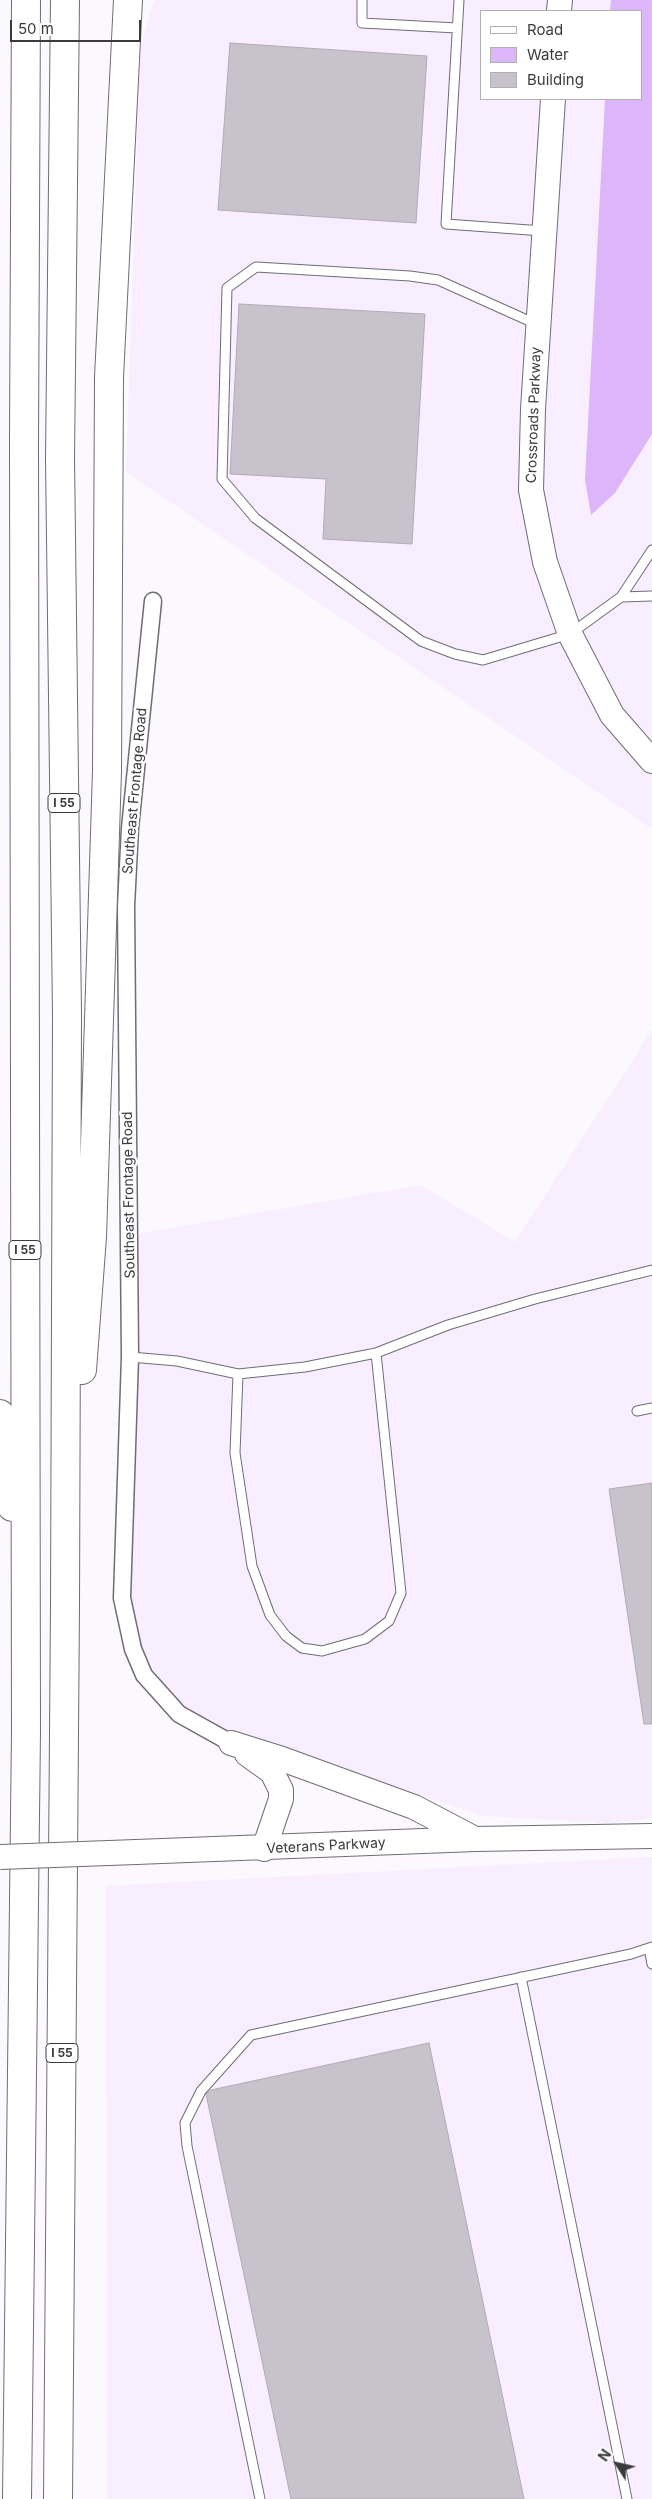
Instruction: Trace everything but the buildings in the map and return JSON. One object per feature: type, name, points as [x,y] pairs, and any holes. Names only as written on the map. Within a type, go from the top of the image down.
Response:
[{"type":"highway","name":"I 55","points":[[17,2499],[26,1610],[24,442],[26,0]]},
{"type":"highway","name":"I 55","points":[[58,2499],[65,1606],[66,1015],[60,448],[65,0]]},
{"type":"highway","points":[[65,1606],[92,1237],[107,771],[109,377],[128,0]]},
{"type":"highway","points":[[0,1414],[26,1610]]},
{"type":"main road","name":"Crossroads Parkway","points":[[553,100],[531,490],[545,562],[570,634],[612,714],[652,761]]},
{"type":"main road","points":[[231,1743],[414,1806],[475,1839]]},
{"type":"main road","points":[[231,1743],[272,1772],[281,1790],[281,1799],[264,1849]]},
{"type":"main road","name":"Veterans Parkway","points":[[0,1856],[264,1849],[475,1839],[652,1836]]},
{"type":"street","name":"Southeast Frontage Road","points":[[153,601],[130,828],[126,906],[130,1357],[122,1598],[133,1649],[144,1675],[179,1714],[231,1743]]},
{"type":"lane","points":[[362,0],[362,22],[457,28]]},
{"type":"lane","points":[[459,0],[446,224],[545,231]]},
{"type":"lane","points":[[539,325],[438,280],[410,276],[256,267],[227,288],[222,480],[255,518],[421,641],[454,654],[483,660],[570,634],[621,597],[652,550]]},
{"type":"lane","points":[[621,597],[652,596]]},
{"type":"lane","points":[[130,1357],[177,1361],[238,1374],[305,1367],[376,1353],[448,1325],[535,1299],[652,1270]]},
{"type":"lane","points":[[238,1374],[235,1453],[252,1566],[270,1615],[286,1636],[302,1648],[322,1650],[365,1639],[389,1621],[401,1593],[376,1353]]},
{"type":"lane","points":[[636,1411],[652,1408]]},
{"type":"lane","points":[[260,2499],[187,2146],[185,2123],[201,2091],[251,2035],[650,1948],[652,1964]]},
{"type":"lane","points":[[522,1977],[628,2499]]},
{"type":"shaded area","points":[[154,0],[652,0],[652,829],[126,472],[140,48]]},
{"type":"shaded area","points":[[652,1030],[652,1818],[609,1823],[483,1816],[233,1733],[192,1714],[161,1681],[138,1642],[128,1582],[135,1234],[421,1185],[515,1242]]},
{"type":"shaded area","points":[[652,1857],[652,2499],[107,2499],[106,1886]]},
{"type":"water","points":[[611,0],[652,0],[652,434],[615,493],[591,515],[585,480],[605,100],[642,100],[642,10],[610,10]]}]
